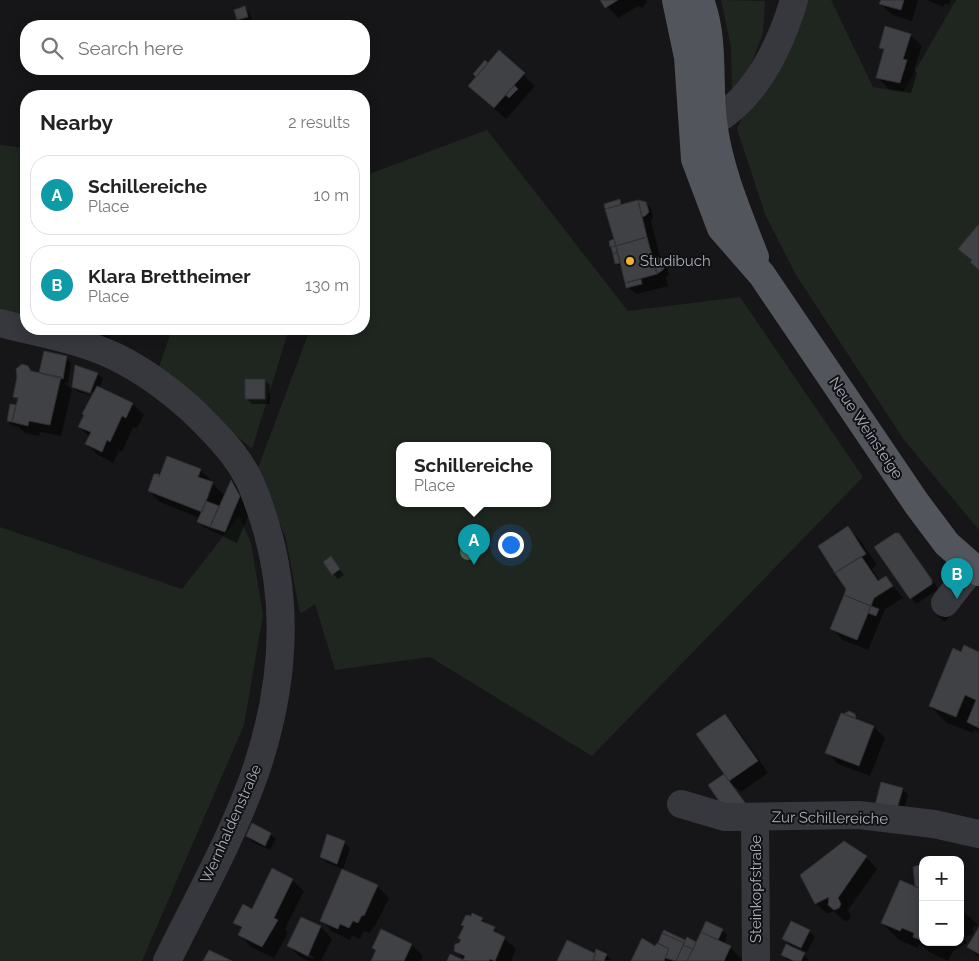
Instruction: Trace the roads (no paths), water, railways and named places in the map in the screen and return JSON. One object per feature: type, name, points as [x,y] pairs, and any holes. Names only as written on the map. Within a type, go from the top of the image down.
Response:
[{"type":"main road","name":"Neue Weinsteige","points":[[676,0],[688,57],[695,159],[721,228],[762,275],[917,504],[947,544],[976,569]]},
{"type":"main road","name":"Neue Weinsteige","points":[[700,0],[711,53],[713,122],[722,170],[762,275]]},
{"type":"street","points":[[713,122],[729,113],[744,99],[760,76],[776,48],[794,0]]},
{"type":"street","name":"Wernhaldenstraße","points":[[0,323],[20,328]]},
{"type":"street","name":"Wernhaldenstraße","points":[[50,335],[115,357],[149,376],[183,402],[210,427],[234,454],[247,475],[267,530],[281,593],[280,657],[268,727],[243,803],[167,961]]},
{"type":"street","points":[[945,602],[976,569]]},
{"type":"street","name":"Zur Schillereiche","points":[[681,804],[725,817],[859,815],[934,824],[979,834]]},
{"type":"street","name":"Steinkopfstraße","points":[[755,817],[756,961]]},
{"type":"place","name":"Studibuch","points":[[630,261]]},
{"type":"place","name":"Schillereiche","points":[[474,565]]},
{"type":"place","name":"Klara Brettheimer","points":[[957,599]]}]
